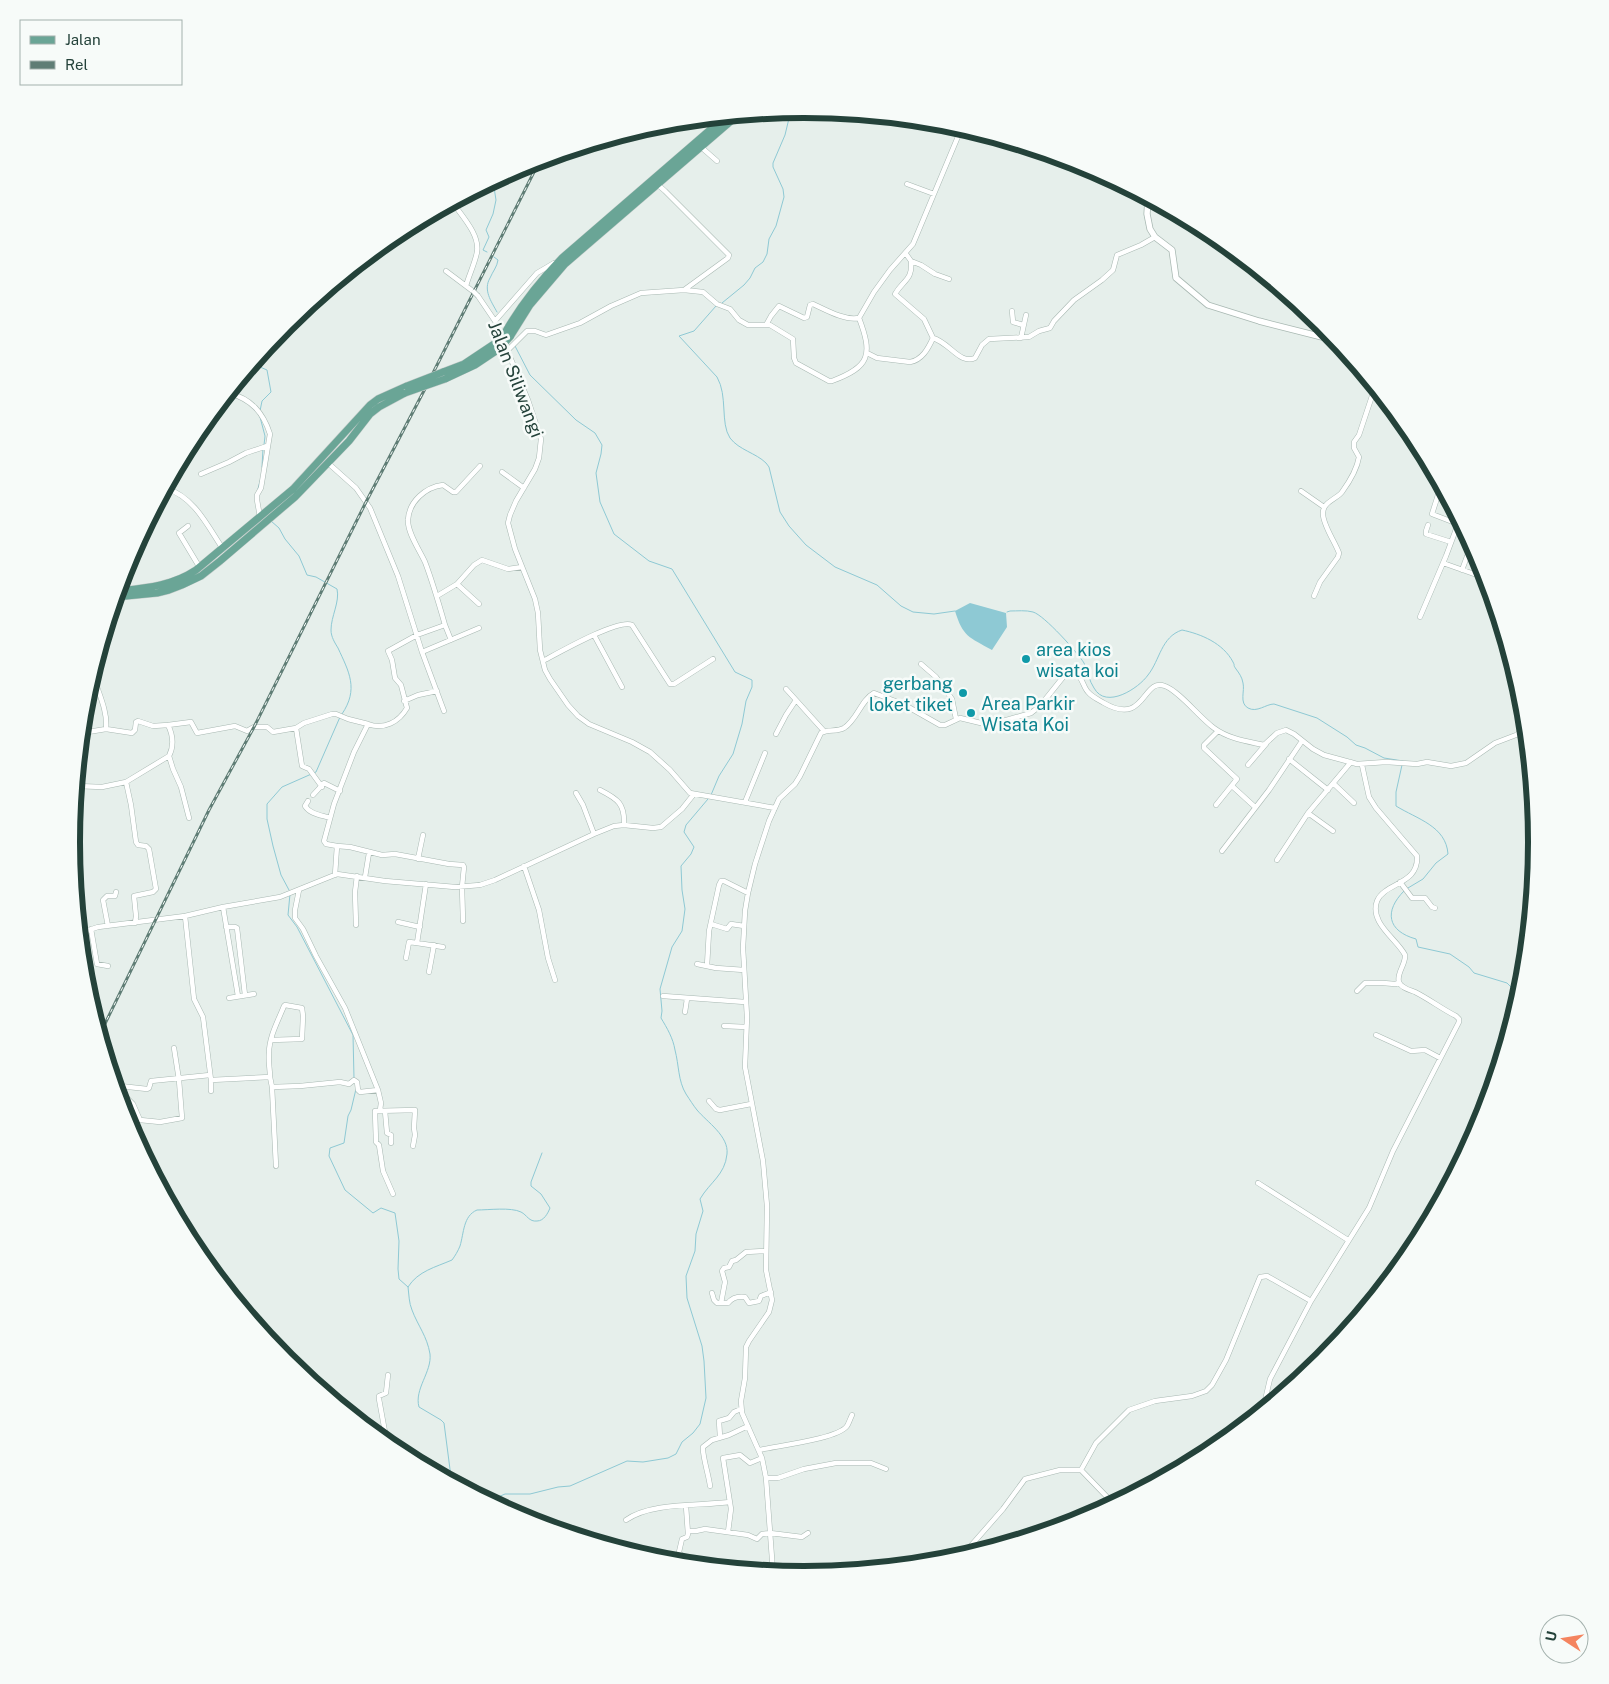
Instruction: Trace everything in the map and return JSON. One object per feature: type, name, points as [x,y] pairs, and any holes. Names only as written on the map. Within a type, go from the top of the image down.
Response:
[{"type":"main road","points":[[125,590],[153,588],[168,584],[184,578],[200,568],[294,489],[370,405],[444,375],[497,346],[565,264],[730,122]]},
{"type":"main road","points":[[508,334],[527,298],[562,258],[717,123]]},
{"type":"main road","points":[[123,596],[169,590],[201,576],[275,516],[295,497],[328,463],[370,414],[406,389]]},
{"type":"street","points":[[507,351],[527,331],[535,331],[546,335],[580,323],[611,306],[641,293],[684,290],[703,292],[719,305],[730,309],[740,320],[748,325],[770,325],[792,339],[796,363],[829,381],[854,371],[864,362],[867,353],[867,342],[859,318],[874,292],[890,270],[913,244],[959,134]]},
{"type":"street","points":[[701,147],[717,161]]},
{"type":"street","points":[[657,184],[728,254],[728,258],[684,290]]},
{"type":"street","points":[[907,184],[934,194]]},
{"type":"street","points":[[1149,205],[1148,219],[1150,229],[1155,237],[1172,250],[1176,278],[1203,302],[1259,321],[1322,336]]},
{"type":"street","points":[[456,207],[469,226],[477,251],[466,286]]},
{"type":"street","points":[[906,254],[911,261],[912,272],[895,294],[924,319],[933,338],[968,360],[975,358],[982,345],[989,339],[1031,337],[1039,331],[1050,328],[1054,321],[1074,300],[1113,270],[1117,255],[1155,237]]},
{"type":"street","points":[[495,321],[537,273],[562,258]]},
{"type":"street","points":[[911,261],[921,264],[935,274],[949,279]]},
{"type":"street","name":"Jalan Siliwangi","points":[[446,271],[478,296],[495,321],[531,408],[541,439],[539,458],[510,515],[508,523],[512,539],[535,599],[542,661],[550,679],[578,716],[589,724],[632,742],[650,752],[670,770],[686,790],[694,794]]},
{"type":"street","points":[[766,325],[779,306],[804,318],[807,317],[812,304],[846,317],[859,318]]},
{"type":"street","points":[[1012,311],[1013,322],[1023,325]]},
{"type":"street","points":[[1021,338],[1026,316]]},
{"type":"street","points":[[867,353],[877,358],[915,361],[924,353],[933,338]]},
{"type":"street","points":[[1314,596],[1320,582],[1339,553],[1322,512],[1324,507],[1341,493],[1355,470],[1359,457],[1354,448],[1354,442],[1361,431],[1373,394]]},
{"type":"street","points":[[235,395],[246,399],[260,411],[270,434],[261,488],[257,496],[260,517]]},
{"type":"street","points":[[201,474],[246,453],[267,446]]},
{"type":"street","points":[[328,463],[356,488],[370,508],[400,581],[422,652],[444,711]]},
{"type":"street","points":[[451,640],[437,596],[408,524],[408,516],[415,501],[426,490],[442,485],[456,492],[480,466]]},
{"type":"street","points":[[502,472],[524,488]]},
{"type":"street","points":[[172,490],[178,493],[195,507],[223,549]]},
{"type":"street","points":[[1301,491],[1324,507]]},
{"type":"street","points":[[1440,494],[1432,514],[1454,523]]},
{"type":"street","points":[[1428,525],[1426,531],[1428,535],[1451,542]]},
{"type":"street","points":[[188,526],[179,533],[200,568]]},
{"type":"street","points":[[1420,616],[1458,530]]},
{"type":"street","points":[[1462,570],[1468,553]]},
{"type":"street","points":[[437,596],[457,584],[474,565],[482,560],[508,569],[522,567]]},
{"type":"street","points":[[1443,564],[1478,574]]},
{"type":"street","points":[[457,584],[479,604]]},
{"type":"street","points":[[542,661],[594,635],[622,624],[630,623],[667,681],[672,685],[713,659]]},
{"type":"street","points":[[89,732],[106,729],[132,733],[138,721],[153,726],[191,722],[197,733],[235,726],[247,731],[254,727],[268,727],[272,732],[296,728],[304,723],[332,714],[376,726],[394,723],[407,710],[407,706],[404,701],[401,685],[395,678],[392,660],[388,651],[417,636],[445,625]]},
{"type":"street","points":[[422,652],[478,628]]},
{"type":"street","points":[[594,635],[622,686]]},
{"type":"street","points":[[921,664],[936,677],[952,699],[956,719]]},
{"type":"street","points":[[772,1565],[766,1478],[762,1458],[741,1409],[746,1347],[772,1308],[765,1251],[767,1206],[763,1161],[745,1068],[744,926],[748,893],[765,832],[779,799],[795,784],[800,776],[818,736],[824,731],[844,728],[870,695],[874,693],[903,704],[937,724],[945,725],[962,718],[982,725],[989,725],[1031,712],[1040,706],[1064,676],[1071,674],[1079,676],[1090,694],[1110,706],[1120,709],[1129,709],[1136,706],[1155,685],[1166,686],[1218,731],[1235,740],[1266,744]]},
{"type":"street","points":[[97,688],[107,721],[106,729]]},
{"type":"street","points":[[786,689],[824,731]]},
{"type":"street","points":[[404,701],[424,693],[437,691]]},
{"type":"street","points":[[776,734],[796,700]]},
{"type":"street","points":[[368,724],[354,752],[330,818],[324,841],[326,844],[350,847],[369,853],[395,854],[463,865],[463,921]]},
{"type":"street","points":[[168,725],[172,737],[172,747],[169,756],[189,818]]},
{"type":"street","points":[[296,728],[302,766],[309,769],[322,787]]},
{"type":"street","points":[[1248,765],[1277,733],[1286,730],[1324,755],[1362,765],[1381,762],[1417,764],[1427,762],[1451,766],[1459,766],[1474,758],[1495,742],[1520,732]]},
{"type":"street","points":[[1216,805],[1237,777],[1204,748],[1204,745],[1218,731]]},
{"type":"street","points":[[1222,851],[1269,790],[1302,741]]},
{"type":"street","points":[[745,802],[766,753]]},
{"type":"street","points":[[83,786],[102,786],[126,782],[169,756]]},
{"type":"street","points":[[1289,759],[1328,790]]},
{"type":"street","points":[[1277,860],[1308,813],[1351,762]]},
{"type":"street","points":[[1265,1401],[1270,1379],[1311,1301],[1374,1199],[1393,1151],[1458,1025],[1459,1018],[1399,983],[1398,978],[1404,964],[1405,955],[1383,927],[1376,910],[1377,901],[1414,870],[1417,856],[1376,808],[1369,797],[1362,765]]},
{"type":"street","points":[[126,782],[136,842],[138,845],[146,846],[149,849],[156,889],[153,892],[134,896],[135,923]]},
{"type":"street","points":[[313,795],[326,783],[340,791]]},
{"type":"street","points":[[1334,784],[1354,803]]},
{"type":"street","points":[[1232,786],[1256,807]]},
{"type":"street","points":[[600,790],[612,796],[622,806],[625,817],[624,825]]},
{"type":"street","points":[[576,794],[583,805],[594,834]]},
{"type":"street","points":[[86,931],[108,926],[184,916],[275,898],[341,874],[395,882],[462,887],[486,883],[614,826],[661,827],[682,809],[694,794],[775,808]]},
{"type":"street","points":[[308,801],[305,806],[307,809],[330,818]]},
{"type":"street","points":[[1308,813],[1333,831]]},
{"type":"street","points":[[418,859],[423,835]]},
{"type":"street","points":[[335,875],[337,846]]},
{"type":"street","points":[[364,877],[369,853]]},
{"type":"street","points":[[524,866],[539,910],[554,980]]},
{"type":"street","points":[[356,926],[357,876]]},
{"type":"street","points":[[707,966],[711,924],[717,891],[722,881],[748,893]]},
{"type":"street","points":[[1400,882],[1412,898],[1425,898],[1435,908]]},
{"type":"street","points":[[417,943],[426,884]]},
{"type":"street","points":[[300,890],[295,916],[345,1008],[378,1090],[386,1133],[390,1134],[391,1143]]},
{"type":"street","points":[[108,926],[103,900],[107,896],[115,896],[116,892]]},
{"type":"street","points":[[223,907],[238,996]]},
{"type":"street","points":[[184,916],[194,999],[203,1017],[211,1092]]},
{"type":"street","points":[[398,922],[420,927]]},
{"type":"street","points":[[711,924],[727,928],[732,924],[744,926]]},
{"type":"street","points":[[226,927],[237,928],[245,995]]},
{"type":"street","points":[[91,929],[98,964],[108,966]]},
{"type":"street","points":[[406,958],[409,942],[443,947]]},
{"type":"street","points":[[429,972],[434,945]]},
{"type":"street","points":[[697,964],[744,970]]},
{"type":"street","points":[[1357,992],[1365,983],[1399,983]]},
{"type":"street","points":[[229,998],[254,994]]},
{"type":"street","points":[[663,996],[746,1002]]},
{"type":"street","points":[[685,1012],[687,999]]},
{"type":"street","points":[[271,1040],[302,1039],[302,1009],[284,1005],[271,1040],[268,1053],[272,1087],[276,1166]]},
{"type":"street","points":[[724,1026],[746,1027]]},
{"type":"street","points":[[1376,1035],[1412,1051],[1425,1050],[1440,1058]]},
{"type":"street","points":[[127,1098],[133,1104],[138,1119],[142,1121],[160,1122],[183,1117],[174,1048]]},
{"type":"street","points":[[122,1086],[147,1089],[149,1088],[150,1081],[270,1077]]},
{"type":"street","points":[[272,1087],[340,1082],[349,1084],[354,1080],[357,1082],[360,1092],[378,1090]]},
{"type":"street","points":[[709,1101],[716,1109],[720,1110],[751,1104]]},
{"type":"street","points":[[393,1194],[385,1178],[379,1145],[376,1142],[377,1128],[374,1112],[415,1110],[413,1146]]},
{"type":"street","points":[[1258,1183],[1348,1240]]},
{"type":"street","points":[[721,1303],[725,1282],[722,1272],[724,1268],[729,1267],[732,1261],[746,1252],[765,1251]]},
{"type":"street","points":[[1081,1470],[1096,1443],[1129,1410],[1155,1401],[1192,1396],[1206,1391],[1212,1385],[1226,1360],[1260,1277],[1267,1276],[1311,1301]]},
{"type":"street","points":[[712,1293],[715,1301],[721,1303],[728,1303],[731,1298],[742,1296],[750,1303],[759,1301],[761,1296],[771,1292]]},
{"type":"street","points":[[385,1432],[378,1399],[386,1393],[388,1375]]},
{"type":"street","points":[[720,1437],[719,1422],[729,1418],[734,1412],[741,1409]]},
{"type":"street","points":[[759,1450],[818,1439],[837,1433],[846,1428],[852,1416]]},
{"type":"street","points":[[710,1486],[703,1449],[706,1444],[748,1426]]},
{"type":"street","points":[[728,1532],[731,1509],[723,1458],[740,1455],[750,1463],[762,1458]]},
{"type":"street","points":[[766,1478],[778,1478],[804,1469],[836,1463],[871,1464],[886,1469]]},
{"type":"street","points":[[969,1547],[1025,1480],[1060,1470],[1081,1470],[1110,1499]]},
{"type":"street","points":[[626,1520],[646,1510],[730,1502]]},
{"type":"street","points":[[681,1556],[679,1552],[682,1539],[687,1537],[688,1531],[686,1506]]},
{"type":"street","points":[[688,1531],[705,1529],[748,1535],[757,1539],[762,1534],[770,1533],[802,1537],[808,1533]]},
{"type":"water","points":[[970,603],[1006,613],[1007,627],[992,650],[972,639],[964,631],[958,620],[955,611]]},
{"type":"waterway","points":[[722,303],[744,285],[755,268],[763,262],[767,254],[769,239],[776,226],[784,197],[783,189],[773,163],[785,135],[789,118]]},
{"type":"waterway","points":[[487,252],[483,250],[489,237],[486,230],[493,214],[496,200],[494,188]]},
{"type":"waterway","points":[[494,257],[498,260],[487,287],[492,304],[497,312]]},
{"type":"waterway","points":[[716,306],[694,331],[679,336],[717,377],[722,392],[727,432],[734,442],[762,460],[769,467],[780,512],[789,526],[806,545],[835,567],[877,585],[901,606],[913,612],[934,614],[955,611]]},
{"type":"waterway","points":[[515,346],[530,375],[576,420],[595,433],[602,445],[596,473],[600,502],[614,534],[649,561],[672,569],[735,672],[752,680],[752,687],[746,701],[742,724],[733,754],[719,776],[711,795]]},
{"type":"waterway","points":[[258,366],[267,370],[271,392],[262,401],[260,411]]},
{"type":"waterway","points":[[260,417],[265,436],[264,445]]},
{"type":"waterway","points":[[262,467],[263,449]]},
{"type":"waterway","points":[[258,489],[260,481]]},
{"type":"waterway","points":[[271,521],[279,528],[285,539],[299,556],[307,575],[316,577],[337,589],[338,594],[331,633],[349,673],[351,688],[350,697],[342,714]]},
{"type":"waterway","points":[[1007,612],[1030,611],[1045,620],[1081,658],[1094,688],[1099,694],[1106,697],[1122,695],[1144,680],[1152,669],[1165,643],[1175,633],[1182,630],[1197,634],[1211,640],[1229,655],[1242,679],[1243,700],[1248,708],[1258,709],[1274,704],[1317,718],[1356,745],[1384,758],[1403,761]]},
{"type":"waterway","points":[[289,890],[281,875],[273,846],[267,819],[267,804],[282,787],[316,772],[340,717]]},
{"type":"waterway","points":[[1402,765],[1396,792],[1396,806],[1429,824],[1436,830],[1446,844],[1448,854],[1436,863],[1423,879],[1408,888]]},
{"type":"waterway","points":[[497,1498],[505,1494],[530,1494],[570,1486],[627,1461],[643,1462],[668,1458],[676,1454],[682,1442],[700,1424],[706,1398],[704,1361],[702,1346],[687,1298],[686,1276],[695,1251],[696,1234],[703,1211],[700,1199],[723,1168],[726,1161],[727,1147],[721,1135],[697,1110],[683,1089],[673,1041],[661,1018],[660,989],[672,947],[682,931],[685,909],[681,866],[694,847],[684,832],[686,825],[708,799]]},
{"type":"waterway","points":[[1404,891],[1393,906],[1391,913],[1394,926],[1399,931],[1416,939],[1418,947],[1450,954],[1469,967],[1474,973],[1507,983],[1513,989]]},
{"type":"waterway","points":[[290,894],[288,915],[297,927],[353,1035],[354,1078]]},
{"type":"waterway","points":[[356,1089],[348,1116],[344,1143],[330,1148],[329,1156],[345,1190],[373,1213],[381,1208],[395,1213],[399,1241],[399,1279],[408,1287]]},
{"type":"waterway","points":[[451,1474],[444,1423],[419,1407],[419,1394],[430,1361],[430,1354],[427,1342],[411,1307],[408,1287],[422,1273],[452,1260],[460,1246],[469,1216],[477,1210],[517,1210],[534,1221],[544,1218],[550,1208],[541,1194],[531,1186],[542,1153]]},
{"type":"railway","points":[[104,1026],[209,810],[254,727],[535,170]]},
{"type":"place","name":"area kios wisata koi","points":[[1026,659]]},
{"type":"place","name":"gerbang loket tiket","points":[[963,693]]},
{"type":"place","name":"Area Parkir Wisata Koi","points":[[971,713]]}]
